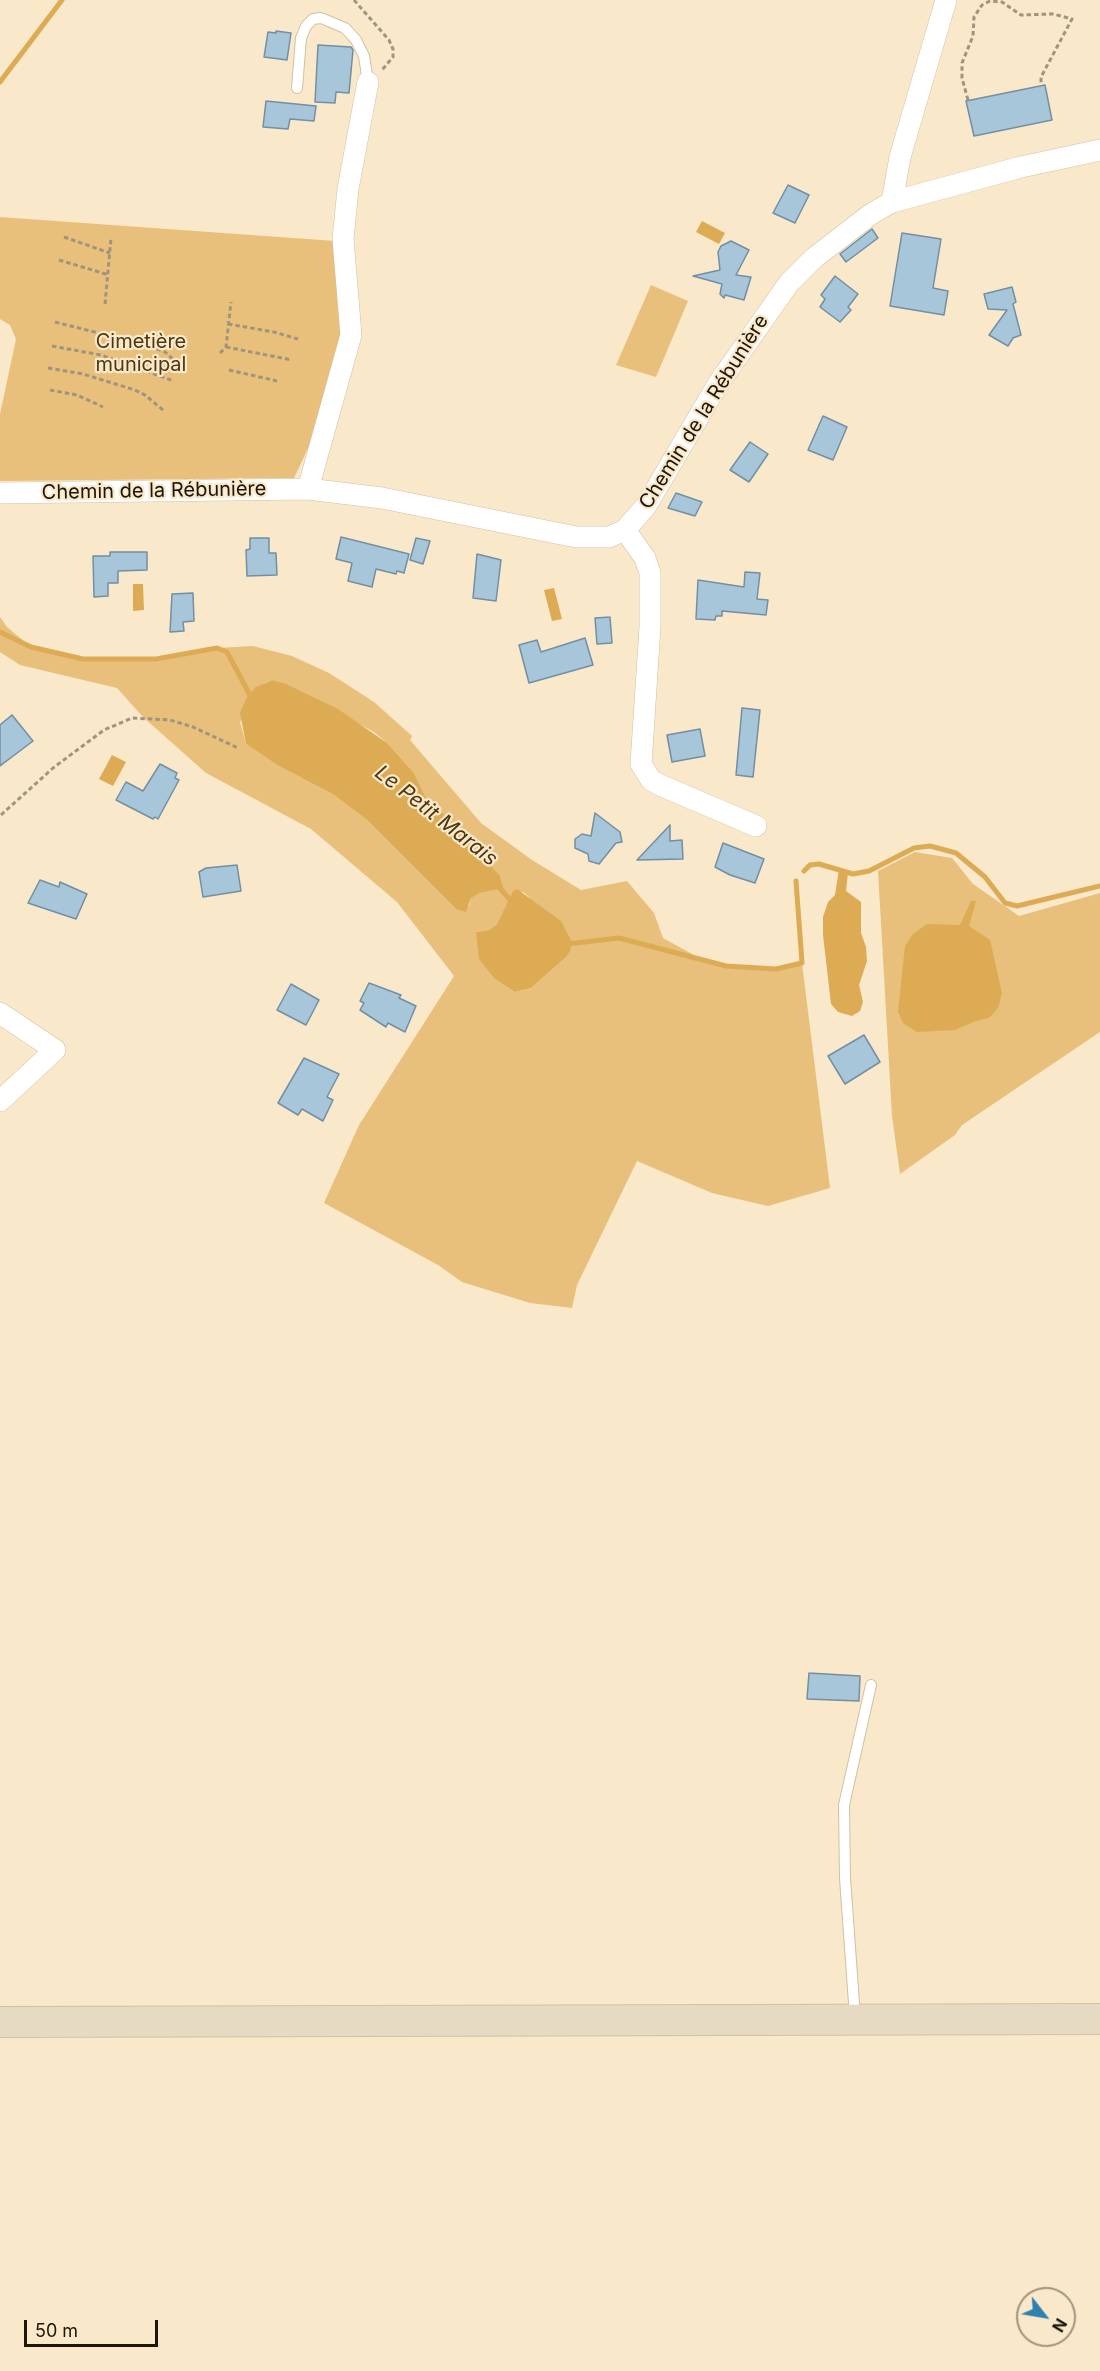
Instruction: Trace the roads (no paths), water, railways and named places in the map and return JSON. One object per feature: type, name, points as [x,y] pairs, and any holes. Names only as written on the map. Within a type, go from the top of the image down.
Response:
[{"type":"main road","points":[[0,2022],[1100,2019]]},
{"type":"street","points":[[892,202],[900,158],[946,0]]},
{"type":"street","points":[[308,489],[351,334],[344,239],[348,189],[368,82]]},
{"type":"street","name":"Chemin de la Rébunière","points":[[0,493],[308,489],[404,502],[576,537],[596,539],[625,530],[646,506],[718,384],[789,283],[814,258],[871,214],[892,202],[1021,167],[1100,150]]},
{"type":"street","points":[[625,530],[645,558],[650,573],[650,627],[641,764],[651,780],[660,785],[756,826]]},
{"type":"street","points":[[0,1012],[55,1050],[0,1101]]},
{"type":"lane","points":[[297,88],[302,38],[306,26],[313,19],[321,18],[345,28],[356,40],[364,56],[368,82]]},
{"type":"lane","points":[[855,2019],[845,1878],[844,1805],[871,1684]]},
{"type":"water","points":[[702,221],[725,233],[719,244],[696,232]]},
{"type":"water","points":[[133,584],[143,584],[144,610],[133,611]]},
{"type":"water","points":[[554,588],[562,619],[552,621],[544,590]]},
{"type":"water","points":[[272,680],[286,684],[338,709],[387,743],[414,773],[427,800],[437,807],[500,876],[503,888],[479,893],[471,898],[466,912],[456,909],[367,820],[334,795],[277,765],[246,744],[240,713],[247,697],[256,687]]},
{"type":"water","points":[[112,755],[126,762],[113,786],[99,779]]},
{"type":"water","points":[[839,869],[848,873],[846,891],[861,902],[861,933],[866,947],[867,961],[859,985],[863,1002],[860,1011],[852,1016],[838,1012],[831,1004],[823,935],[823,917],[828,902],[835,895]]},
{"type":"water","points":[[517,889],[561,921],[572,942],[565,958],[531,988],[515,992],[495,979],[479,959],[476,932],[489,930],[497,924],[513,891]]},
{"type":"water","points":[[971,901],[976,901],[969,926],[990,940],[1002,993],[998,1008],[989,1018],[955,1030],[917,1032],[903,1023],[898,1012],[905,946],[913,934],[927,924],[960,925]]},
{"type":"waterway","points":[[0,82],[62,0]]},
{"type":"waterway","name":"Le Petit Marais","points":[[0,632],[31,647],[83,659],[156,659],[217,648],[227,652],[252,699]]},
{"type":"waterway","name":"Le Petit Marais","points":[[804,871],[810,865],[819,864],[853,874],[869,871],[914,848],[930,846],[956,853],[985,877],[1005,903],[1017,906],[1100,886]]},
{"type":"waterway","name":"Le Petit Marais","points":[[567,944],[619,938],[726,966],[776,969],[802,963],[796,881]]},
{"type":"waterway","name":"Le Petit Marais","points":[[497,885],[513,903]]},
{"type":"park label","name":"Cimetière municipal","points":[[141,354]]}]
